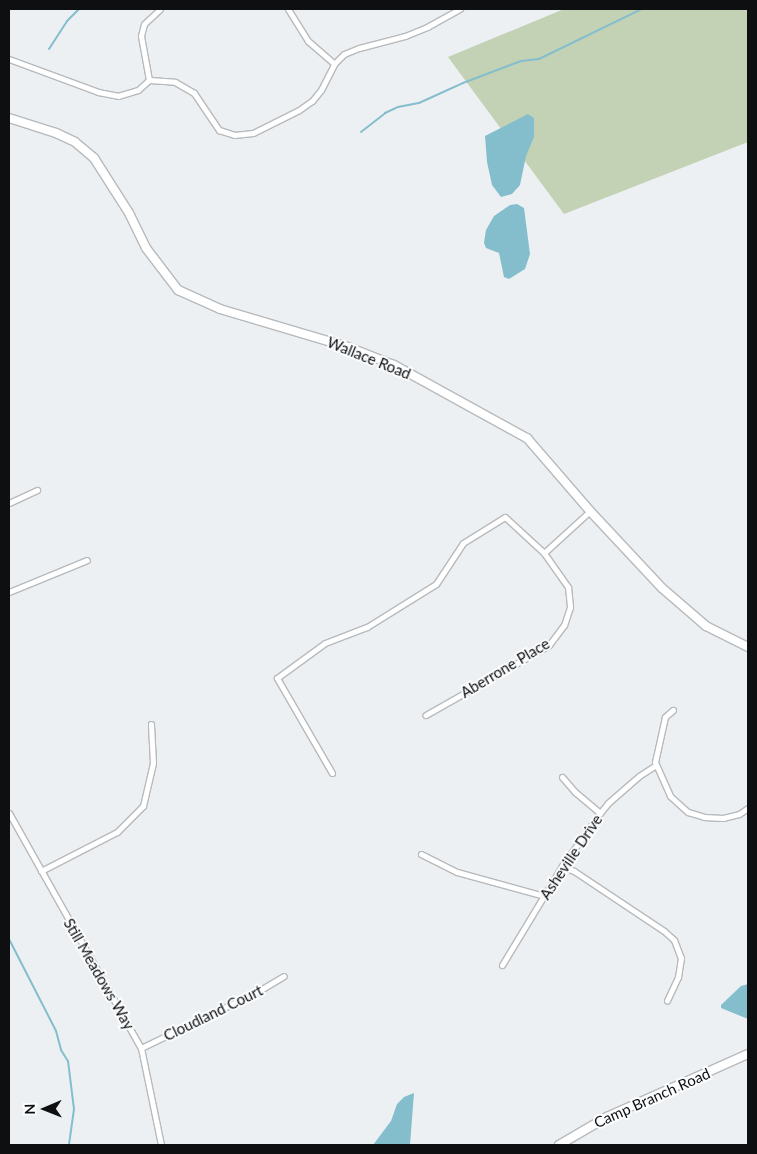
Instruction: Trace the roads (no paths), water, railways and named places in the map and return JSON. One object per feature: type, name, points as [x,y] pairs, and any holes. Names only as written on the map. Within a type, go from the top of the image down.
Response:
[{"type":"street","points":[[149,80],[141,36],[144,24],[160,9]]},
{"type":"street","points":[[288,9],[308,41],[334,64]]},
{"type":"street","points":[[9,59],[98,92],[118,96],[138,90],[149,80],[175,82],[194,93],[219,130],[234,134],[252,133],[299,110],[312,101],[321,90],[334,64],[352,51],[405,36],[427,27],[460,9]]},
{"type":"street","name":"Wallace Road","points":[[9,118],[56,133],[75,142],[94,158],[130,213],[146,248],[178,290],[220,309],[348,347],[394,365],[527,438],[590,511],[662,588],[706,626],[748,647]]},
{"type":"street","points":[[9,503],[37,490]]},
{"type":"street","points":[[544,553],[590,511]]},
{"type":"street","name":"Aberrone Place","points":[[332,773],[277,678],[325,643],[367,627],[436,584],[464,542],[505,517],[544,553],[568,587],[570,607],[564,625],[549,645],[426,716]]},
{"type":"street","points":[[9,592],[87,560]]},
{"type":"street","points":[[673,710],[665,717],[658,741],[656,766],[670,796],[688,812],[704,817],[723,818],[739,814],[748,808]]},
{"type":"street","points":[[41,871],[117,832],[143,806],[153,763],[151,724]]},
{"type":"street","name":"Asheville Drive","points":[[502,965],[562,866],[600,813],[608,803],[639,776],[656,766]]},
{"type":"street","points":[[562,777],[575,792],[600,813]]},
{"type":"street","name":"Still Meadows Way","points":[[9,813],[141,1048],[161,1145]]},
{"type":"street","points":[[421,854],[457,872],[544,896]]},
{"type":"street","points":[[562,866],[574,871],[664,930],[674,940],[680,958],[678,976],[667,1001]]},
{"type":"street","name":"Cloudland Court","points":[[141,1048],[257,992],[284,976]]},
{"type":"street","name":"Camp Branch Road","points":[[558,1145],[607,1117],[748,1054]]},
{"type":"water","points":[[528,114],[534,118],[534,137],[526,156],[520,185],[512,194],[501,197],[492,185],[487,162],[485,136]]},
{"type":"water","points":[[517,204],[524,208],[530,254],[525,269],[509,279],[504,277],[499,253],[486,248],[484,243],[486,230],[494,216],[510,205]]},
{"type":"water","points":[[748,984],[748,1019],[721,1008],[721,1005],[741,986]]},
{"type":"water","points":[[414,1093],[410,1145],[373,1145],[391,1121],[397,1104],[404,1097]]},
{"type":"waterway","points":[[49,49],[67,21],[79,9]]},
{"type":"waterway","points":[[361,132],[385,113],[398,107],[419,103],[463,83],[521,61],[539,59],[642,9]]},
{"type":"waterway","points":[[9,939],[56,1031],[61,1050],[68,1061],[74,1109],[69,1145]]}]
